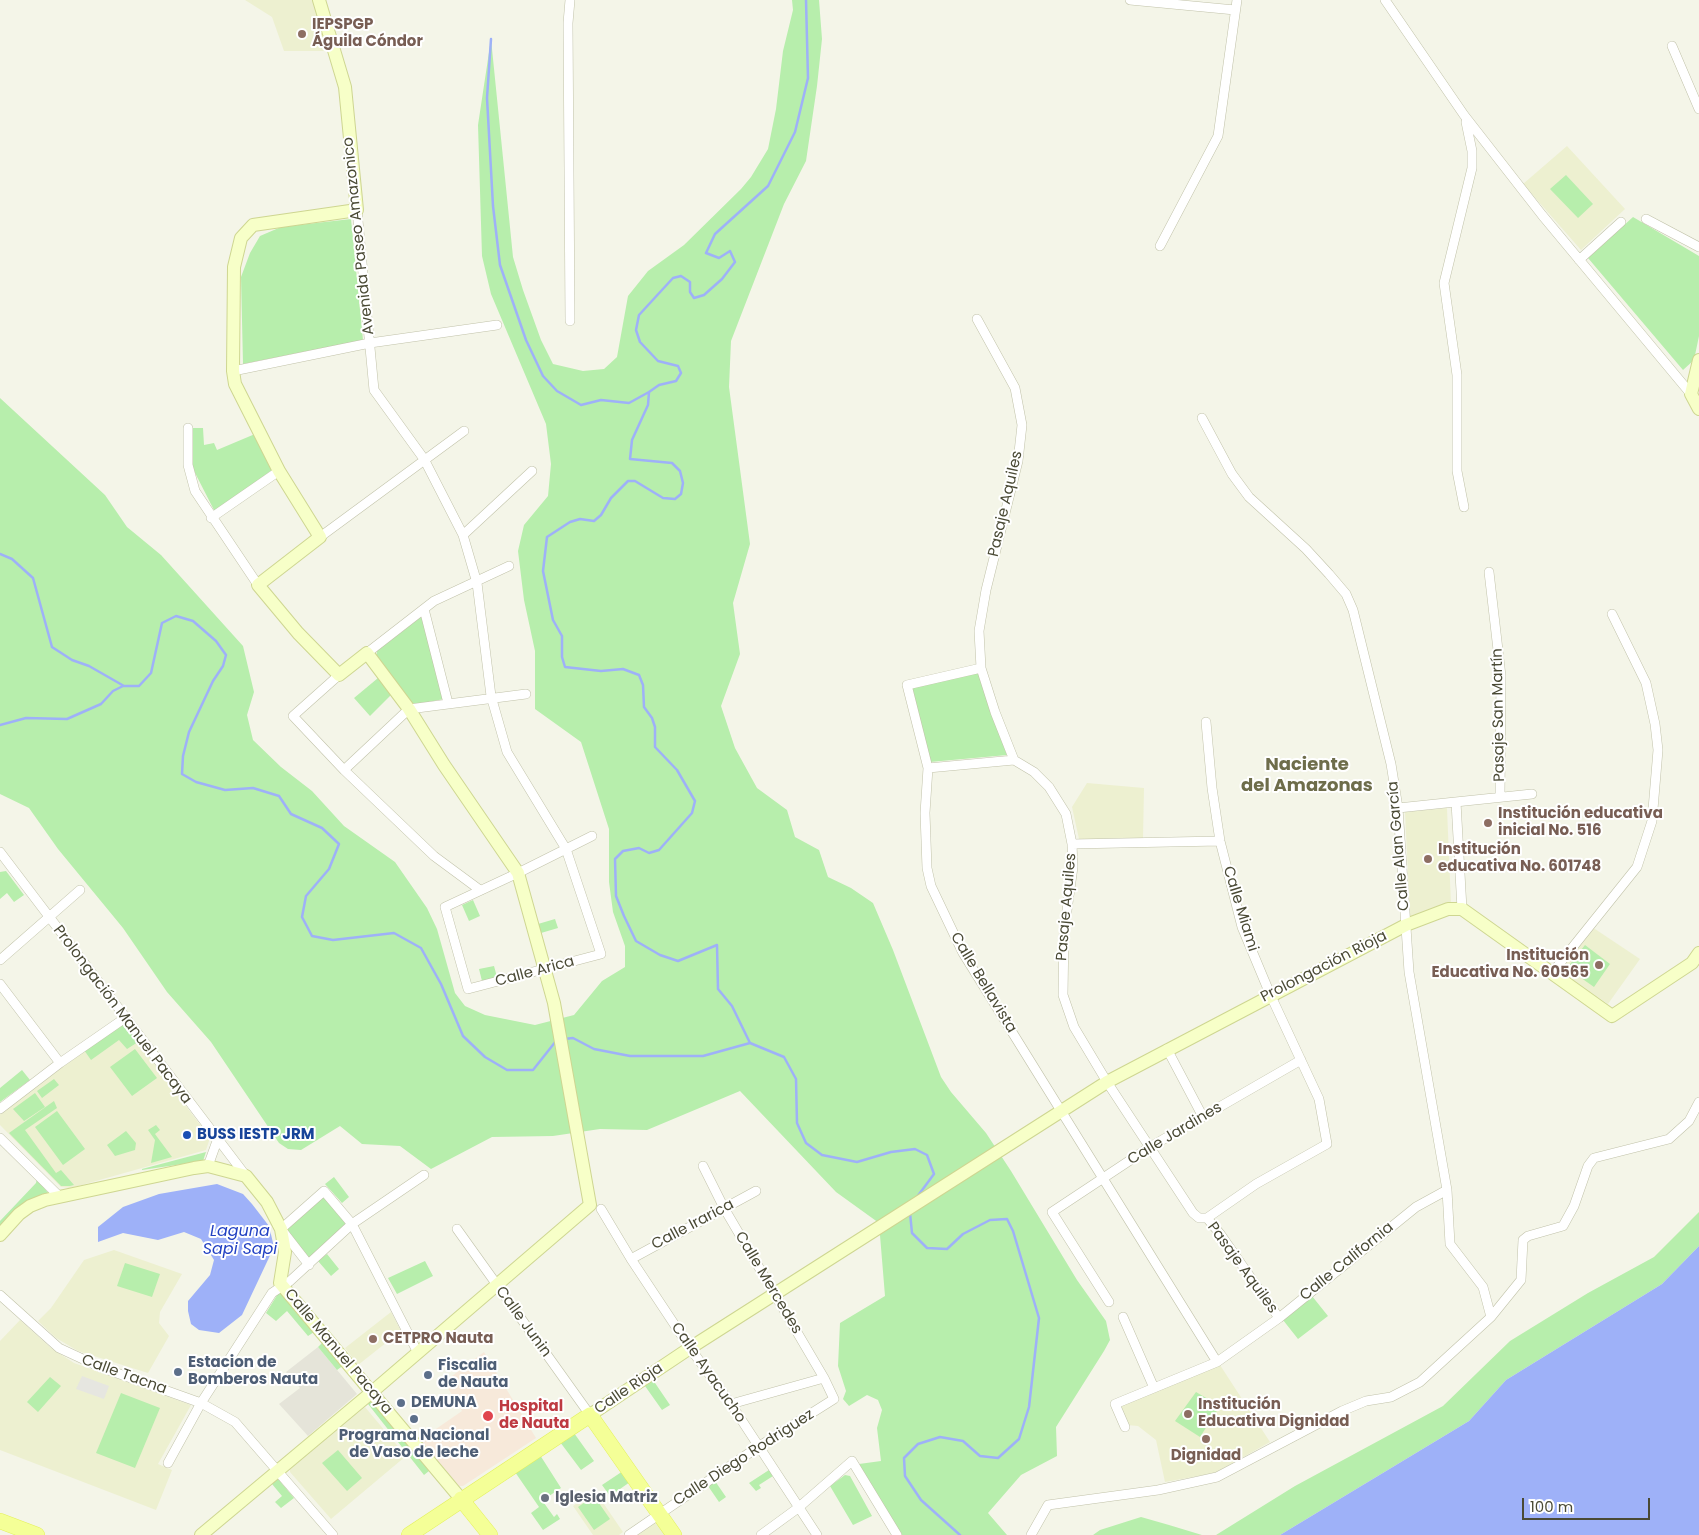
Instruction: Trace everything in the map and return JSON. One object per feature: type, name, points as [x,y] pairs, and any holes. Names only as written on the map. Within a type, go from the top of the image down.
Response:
[{"type":"main road","name":"Calle Rioja","points":[[409,1535],[590,1415]]},
{"type":"main road","points":[[590,1415],[674,1535]]},
{"type":"main road","name":"Calle Manuel Pacaya","points":[[461,1499],[490,1535]]},
{"type":"main road","points":[[0,1521],[37,1535]]},
{"type":"street","name":"Avenida Paseo Amazonico","points":[[319,0],[345,87],[374,390],[424,459],[463,535],[477,582],[491,696],[507,752],[566,850],[601,954]]},
{"type":"street","points":[[570,0],[568,23],[570,321]]},
{"type":"street","points":[[1130,0],[1235,10]]},
{"type":"street","points":[[1160,246],[1218,136],[1237,0]]},
{"type":"street","points":[[1385,0],[1464,115],[1579,260],[1692,394],[1699,409]]},
{"type":"street","points":[[1672,46],[1699,109]]},
{"type":"street","points":[[1464,115],[1472,151],[1472,168],[1444,283],[1457,375],[1457,471],[1464,506]]},
{"type":"street","points":[[320,537],[279,471],[236,384],[234,371],[234,267],[241,238],[253,225],[357,210]]},
{"type":"street","points":[[1646,219],[1699,247]]},
{"type":"street","points":[[1579,260],[1621,222]]},
{"type":"street","name":"Pasaje Aquiles","points":[[977,319],[1016,388],[1022,425],[1018,461],[986,590],[979,631],[981,668],[995,712],[1014,760],[1034,772],[1059,801],[1066,814],[1072,844],[1073,867],[1064,932],[1062,995],[1074,1026],[1107,1082],[1193,1213],[1199,1218],[1209,1219],[1279,1318]]},
{"type":"street","points":[[234,371],[370,344],[497,325]]},
{"type":"street","points":[[1692,394],[1699,360]]},
{"type":"street","name":"Calle Alan García","points":[[1202,418],[1232,474],[1249,496],[1306,549],[1346,594],[1358,630],[1391,764],[1398,808],[1414,1011],[1447,1190],[1450,1244],[1483,1286],[1491,1317]]},
{"type":"street","points":[[188,428],[190,479],[211,518],[258,585],[298,633],[339,675]]},
{"type":"street","points":[[258,585],[464,430]]},
{"type":"street","points":[[211,518],[279,471]]},
{"type":"street","points":[[463,535],[532,471]]},
{"type":"street","points":[[509,566],[434,601],[339,675],[293,716],[344,770],[434,856],[480,890],[592,836]]},
{"type":"street","name":"Pasaje San Martín","points":[[1489,572],[1501,670],[1500,798]]},
{"type":"street","points":[[424,608],[448,703]]},
{"type":"street","points":[[1552,973],[1637,867],[1652,821],[1658,750],[1652,706],[1646,683],[1612,614]]},
{"type":"street","points":[[209,1532],[417,1351],[497,1286],[590,1205],[554,1003],[518,873],[444,765],[409,709],[366,653]]},
{"type":"street","name":"Calle Bellavista","points":[[981,668],[907,685],[928,768],[925,813],[927,868],[931,886],[963,953],[1217,1362]]},
{"type":"street","points":[[344,770],[409,709],[491,696],[526,694]]},
{"type":"street","name":"Calle Miami","points":[[1206,722],[1210,772],[1220,841],[1242,927],[1270,994],[1319,1099],[1327,1144],[1251,1188],[1209,1219]]},
{"type":"street","points":[[928,768],[1014,760]]},
{"type":"street","points":[[1398,808],[1532,794]]},
{"type":"street","points":[[1456,802],[1462,908],[1614,1015],[1686,967],[1699,953]]},
{"type":"street","points":[[1072,844],[1220,841]]},
{"type":"street","name":"Prolongación Manuel Pacaya","points":[[0,852],[3,862],[49,917],[217,1141],[246,1176]]},
{"type":"street","points":[[0,960],[80,890]]},
{"type":"street","name":"Calle Arica","points":[[480,890],[444,907],[468,989],[601,954]]},
{"type":"street","name":"Prolongación Rioja","points":[[825,1262],[1107,1082],[1270,994],[1406,924],[1448,909],[1462,908]]},
{"type":"street","points":[[0,984],[60,1063]]},
{"type":"street","points":[[0,1109],[60,1063],[125,1018]]},
{"type":"street","points":[[1168,1049],[1203,1117]]},
{"type":"street","name":"Calle Jardines","points":[[1109,1302],[1052,1212],[1150,1147],[1300,1060]]},
{"type":"street","points":[[1031,1535],[1048,1505],[1158,1490],[1217,1478],[1342,1411],[1366,1401],[1391,1397],[1420,1382],[1491,1317],[1521,1280],[1523,1240],[1528,1236],[1563,1226],[1574,1206],[1588,1166],[1594,1158],[1668,1139],[1688,1121],[1699,1102]]},
{"type":"street","points":[[0,1138],[60,1196]]},
{"type":"street","points":[[208,1166],[217,1141]]},
{"type":"street","points":[[0,1235],[30,1206],[60,1196],[180,1170],[208,1166],[246,1176]]},
{"type":"street","name":"Calle Mercedes","points":[[703,1166],[724,1208],[774,1296],[824,1378],[834,1399]]},
{"type":"street","points":[[168,1463],[201,1403],[272,1293],[282,1285],[290,1282],[352,1224],[424,1175]]},
{"type":"street","name":"Calle Manuel Pacaya","points":[[246,1176],[267,1202],[281,1229],[285,1252],[282,1285],[461,1499]]},
{"type":"street","name":"Calle California","points":[[1125,1427],[1115,1404],[1217,1362],[1279,1318],[1416,1207],[1447,1190]]},
{"type":"street","points":[[310,1264],[281,1229],[324,1191],[352,1224],[417,1351]]},
{"type":"street","name":"Calle Irarica","points":[[631,1259],[756,1191]]},
{"type":"street","name":"Calle Ayacucho","points":[[601,1209],[631,1259],[690,1348],[731,1404],[817,1535]]},
{"type":"street","name":"Calle Junin","points":[[457,1230],[590,1415]]},
{"type":"street","name":"Calle Rioja","points":[[590,1415],[690,1348],[825,1262]]},
{"type":"street","name":"Calle Tacna","points":[[0,1294],[59,1348],[96,1365],[201,1403],[235,1422],[333,1535]]},
{"type":"street","points":[[1122,1317],[1154,1388]]},
{"type":"street","points":[[731,1404],[824,1378]]},
{"type":"street","name":"Calle Diego Rodriguez","points":[[629,1535],[758,1447],[834,1399]]},
{"type":"street","points":[[761,1535],[798,1508],[852,1461],[897,1535]]},
{"type":"shaded area","name":"IEPSPGP Águila Cóndor","points":[[245,0],[316,0],[331,51],[284,51],[272,17]]},
{"type":"shaded area","points":[[1567,146],[1625,209],[1581,250],[1523,184]]},
{"type":"shaded area","points":[[1087,783],[1144,788],[1143,839],[1079,839],[1072,807]]},
{"type":"shaded area","name":"Institución educativa No. 601748","points":[[1447,808],[1451,905],[1410,917],[1405,812]]},
{"type":"shaded area","name":"Institución Educativa No. 60565","points":[[1592,927],[1640,959],[1608,1004],[1558,970]]},
{"type":"shaded area","points":[[121,1025],[125,1025],[210,1138],[206,1150],[71,1188],[61,1187],[0,1125],[0,1112]]},
{"type":"shaded area","points":[[114,1250],[182,1274],[160,1312],[159,1323],[169,1336],[148,1373],[78,1351],[56,1338],[38,1321],[51,1308],[84,1260]]},
{"type":"shaded area","name":"CETPRO Nauta","points":[[391,1312],[401,1331],[358,1365],[345,1348]]},
{"type":"shaded area","points":[[20,1320],[51,1348],[74,1363],[191,1405],[158,1464],[172,1470],[156,1510],[0,1450],[0,1341]]},
{"type":"shaded area","points":[[318,1347],[357,1394],[308,1436],[279,1404],[300,1388],[286,1372]]},
{"type":"shaded area","name":"Hospital de Nauta","points":[[484,1352],[536,1438],[463,1486],[459,1486],[420,1440],[462,1411],[444,1382]]},
{"type":"shaded area","name":"Institución Educativa Dignidad","points":[[1220,1365],[1270,1442],[1215,1473],[1165,1482],[1156,1440],[1138,1426],[1127,1425],[1119,1405]]},
{"type":"shaded area","points":[[82,1376],[109,1386],[104,1399],[76,1389]]},
{"type":"shaded area","points":[[365,1407],[406,1456],[331,1519],[290,1472],[290,1469]]},
{"type":"shaded area","points":[[595,1491],[623,1532],[619,1535],[593,1535],[573,1506]]},
{"type":"shaded area","points":[[653,1523],[658,1523],[667,1535],[636,1535]]},
{"type":"green space","points":[[792,0],[819,0],[822,39],[806,161],[784,204],[731,341],[729,387],[750,544],[733,603],[740,654],[721,706],[735,748],[757,788],[787,810],[795,837],[819,850],[828,877],[851,888],[873,903],[893,950],[941,1077],[951,1092],[986,1133],[1077,1280],[1106,1321],[1110,1340],[1056,1427],[1057,1456],[1021,1475],[988,1513],[1007,1535],[901,1535],[859,1464],[881,1461],[877,1428],[882,1410],[878,1400],[867,1395],[849,1406],[843,1399],[846,1391],[838,1366],[840,1323],[885,1296],[879,1223],[836,1192],[740,1091],[647,1130],[600,1129],[553,1136],[492,1137],[431,1169],[400,1146],[362,1144],[340,1126],[301,1150],[288,1149],[279,1143],[211,1042],[167,992],[123,928],[58,849],[29,808],[0,794],[0,398],[105,495],[127,527],[161,555],[243,646],[254,692],[247,715],[253,740],[281,767],[312,791],[344,826],[395,862],[427,908],[437,929],[455,993],[465,1006],[485,1015],[535,1025],[574,1015],[602,981],[625,967],[625,946],[613,912],[609,882],[609,829],[581,742],[535,709],[535,651],[524,600],[518,551],[524,525],[548,496],[551,464],[546,424],[491,294],[482,256],[478,125],[491,39],[513,257],[523,290],[541,340],[553,364],[583,371],[604,369],[617,357],[628,296],[648,271],[684,245],[741,189],[751,177],[768,149],[776,109],[783,51],[793,10]]},
{"type":"green space","points":[[1566,175],[1593,204],[1578,218],[1550,189]]},
{"type":"green space","points":[[1633,217],[1699,256],[1699,336],[1694,360],[1683,370],[1588,258]]},
{"type":"green space","points":[[351,219],[363,340],[243,364],[241,277],[250,253],[260,236],[281,227]]},
{"type":"green space","points":[[191,428],[203,428],[204,445],[214,443],[217,450],[255,434],[272,470],[215,512],[192,467]]},
{"type":"green space","points":[[422,616],[444,699],[413,705],[376,659],[377,651]]},
{"type":"green space","points":[[978,672],[1007,755],[930,762],[912,688]]},
{"type":"green space","points":[[378,678],[391,695],[370,716],[354,698]]},
{"type":"green space","points":[[6,871],[24,895],[14,902],[7,893],[0,899],[0,872]]},
{"type":"green space","points":[[473,900],[480,916],[469,921],[462,905]]},
{"type":"green space","points":[[555,919],[558,928],[541,933],[538,924]]},
{"type":"green space","points":[[1585,945],[1610,964],[1594,987],[1567,968]]},
{"type":"green space","points":[[494,966],[497,977],[482,981],[479,969]]},
{"type":"green space","points":[[121,1025],[125,1025],[138,1042],[127,1049],[119,1040],[91,1060],[84,1050]]},
{"type":"green space","points":[[135,1049],[157,1078],[132,1096],[110,1067]]},
{"type":"green space","points":[[22,1070],[30,1080],[0,1102],[0,1088]]},
{"type":"green space","points":[[54,1079],[59,1085],[42,1098],[37,1091]]},
{"type":"green space","points":[[35,1093],[45,1107],[24,1121],[13,1109]]},
{"type":"green space","points":[[54,1101],[57,1108],[25,1130],[56,1173],[61,1170],[74,1185],[70,1186],[61,1186],[9,1133]]},
{"type":"green space","points":[[57,1111],[85,1149],[63,1165],[35,1127]]},
{"type":"green space","points":[[156,1125],[160,1130],[155,1134],[172,1157],[151,1163],[155,1140],[148,1130]]},
{"type":"green space","points":[[126,1131],[136,1143],[135,1150],[115,1156],[107,1145]]},
{"type":"green space","points":[[206,1152],[203,1161],[142,1170],[142,1169]]},
{"type":"green space","points":[[334,1177],[349,1197],[342,1203],[325,1184]]},
{"type":"green space","points":[[37,1178],[48,1193],[0,1226],[0,1221],[36,1183]]},
{"type":"green space","points":[[325,1196],[349,1223],[310,1261],[285,1231]]},
{"type":"green space","points":[[1699,1212],[1699,1246],[1662,1284],[1506,1380],[1469,1421],[1280,1535],[1216,1535],[1295,1486],[1443,1406],[1510,1341],[1588,1293],[1654,1257]]},
{"type":"green space","points":[[327,1254],[339,1269],[331,1276],[318,1261]]},
{"type":"green space","points":[[425,1261],[433,1276],[397,1294],[388,1278]]},
{"type":"green space","points":[[125,1263],[160,1274],[152,1297],[117,1286]]},
{"type":"green space","points":[[279,1292],[317,1330],[308,1336],[287,1311],[276,1321],[266,1313]]},
{"type":"green space","points":[[1312,1296],[1328,1316],[1298,1339],[1283,1320]]},
{"type":"green space","points":[[324,1341],[344,1365],[337,1370],[318,1347]]},
{"type":"green space","points":[[50,1377],[61,1386],[38,1412],[27,1402]]},
{"type":"green space","points":[[653,1380],[670,1405],[662,1410],[645,1386]]},
{"type":"green space","points":[[1196,1392],[1220,1406],[1200,1437],[1175,1421]]},
{"type":"green space","points":[[121,1393],[160,1408],[135,1468],[96,1453]]},
{"type":"green space","points":[[372,1400],[429,1471],[424,1475],[368,1404]]},
{"type":"green space","points":[[574,1433],[594,1461],[581,1470],[560,1442]]},
{"type":"green space","points":[[338,1450],[362,1478],[347,1491],[322,1463]]},
{"type":"green space","points":[[540,1455],[561,1488],[546,1498],[544,1503],[554,1517],[557,1514],[560,1519],[543,1530],[531,1513],[539,1507],[515,1472]]},
{"type":"green space","points":[[769,1470],[773,1476],[759,1485],[761,1488],[756,1491],[749,1483]]},
{"type":"green space","points":[[623,1471],[630,1482],[610,1496],[602,1485]]},
{"type":"green space","points":[[845,1475],[850,1476],[872,1516],[853,1525],[830,1486]]},
{"type":"green space","points":[[279,1480],[294,1498],[281,1508],[275,1502],[282,1496],[272,1484]]},
{"type":"green space","points":[[715,1481],[726,1497],[719,1502],[708,1486]]},
{"type":"green space","points":[[594,1496],[610,1519],[594,1530],[578,1507]]},
{"type":"green space","points":[[1141,1517],[1202,1535],[1093,1535],[1100,1530]]},
{"type":"water","name":"Laguna Sapi Sapi","points":[[217,1184],[243,1194],[269,1226],[274,1247],[242,1315],[219,1333],[199,1330],[191,1324],[188,1311],[188,1301],[210,1275],[214,1260],[201,1239],[184,1232],[158,1240],[123,1233],[98,1242],[98,1227],[123,1207],[159,1194]]},
{"type":"water","points":[[1699,1246],[1699,1535],[1280,1535],[1469,1421],[1506,1380],[1662,1284]]},
{"type":"waterway","points":[[750,1043],[732,1006],[718,989],[717,945],[678,961],[660,955],[636,941],[624,916],[616,896],[615,859],[623,851],[639,848],[649,853],[659,850],[692,813],[695,801],[677,770],[655,747],[655,727],[652,718],[644,707],[643,685],[639,675],[623,669],[601,671],[565,667],[562,657],[562,636],[553,620],[543,571],[547,537],[570,522],[580,519],[594,521],[601,515],[611,498],[628,481],[635,481],[663,498],[675,499],[681,494],[683,483],[680,471],[672,463],[630,459],[632,440],[648,405],[649,392],[659,385],[676,381],[681,373],[678,366],[658,361],[640,342],[636,330],[639,315],[673,278],[681,276],[690,282],[690,292],[694,298],[704,295],[722,279],[735,262],[730,251],[719,258],[706,253],[715,234],[768,186],[795,132],[808,78],[806,0]]},
{"type":"waterway","points":[[491,39],[487,98],[493,206],[500,265],[526,340],[543,376],[557,391],[581,405],[601,400],[629,403],[649,392]]},
{"type":"waterway","points":[[0,554],[12,559],[33,578],[52,647],[72,660],[89,666],[124,686],[139,686],[151,673],[162,623],[176,616],[193,621],[216,641],[226,655],[223,666],[213,681],[189,732],[183,756],[182,774],[196,782],[225,790],[253,788],[279,796],[291,814],[322,828],[339,844],[329,869],[306,896],[302,917],[312,936],[333,940],[394,933],[421,948],[441,984],[463,1036],[485,1057],[507,1070],[533,1070],[556,1041]]},
{"type":"waterway","points":[[0,725],[26,718],[67,719],[101,704],[113,691],[123,686]]},
{"type":"waterway","points":[[564,1039],[573,1038],[594,1049],[630,1056],[703,1056],[750,1043],[784,1057],[796,1079],[797,1123],[806,1143],[822,1155],[857,1162],[891,1152],[915,1149],[927,1155],[934,1174],[917,1197]]},
{"type":"waterway","points":[[910,1213],[912,1233],[927,1248],[947,1249],[963,1234],[990,1220],[1007,1219],[1013,1231],[1039,1318],[1029,1407],[1019,1439],[998,1458],[980,1456],[963,1441],[940,1437],[918,1444],[904,1458],[905,1476],[921,1500],[960,1535]]},
{"type":"place","name":"IEPSPGP Águila Cóndor","points":[[302,34]]},
{"type":"place","name":"Institución educativa inicial No. 516","points":[[1488,823]]},
{"type":"place","name":"Institución educativa No. 601748","points":[[1428,859]]},
{"type":"place","name":"Institución Educativa No. 60565","points":[[1599,965]]},
{"type":"place","name":"BUSS IESTP JRM","points":[[187,1135]]},
{"type":"place","name":"CETPRO Nauta","points":[[373,1339]]},
{"type":"place","name":"Estacion de Bomberos Nauta","points":[[178,1372]]},
{"type":"place","name":"Fiscalia de Nauta","points":[[428,1375]]},
{"type":"place","name":"DEMUNA","points":[[401,1403]]},
{"type":"place","name":"Institución Educativa Dignidad","points":[[1188,1414]]},
{"type":"place","name":"Hospital de Nauta","points":[[488,1416]]},
{"type":"place","name":"Programa Nacional de Vaso de leche","points":[[414,1419]]},
{"type":"place","name":"Dignidad","points":[[1206,1439]]},
{"type":"place","name":"Iglesia Matriz","points":[[545,1498]]},
{"type":"district","name":"Naciente del Amazonas","points":[[1307,775]]}]
